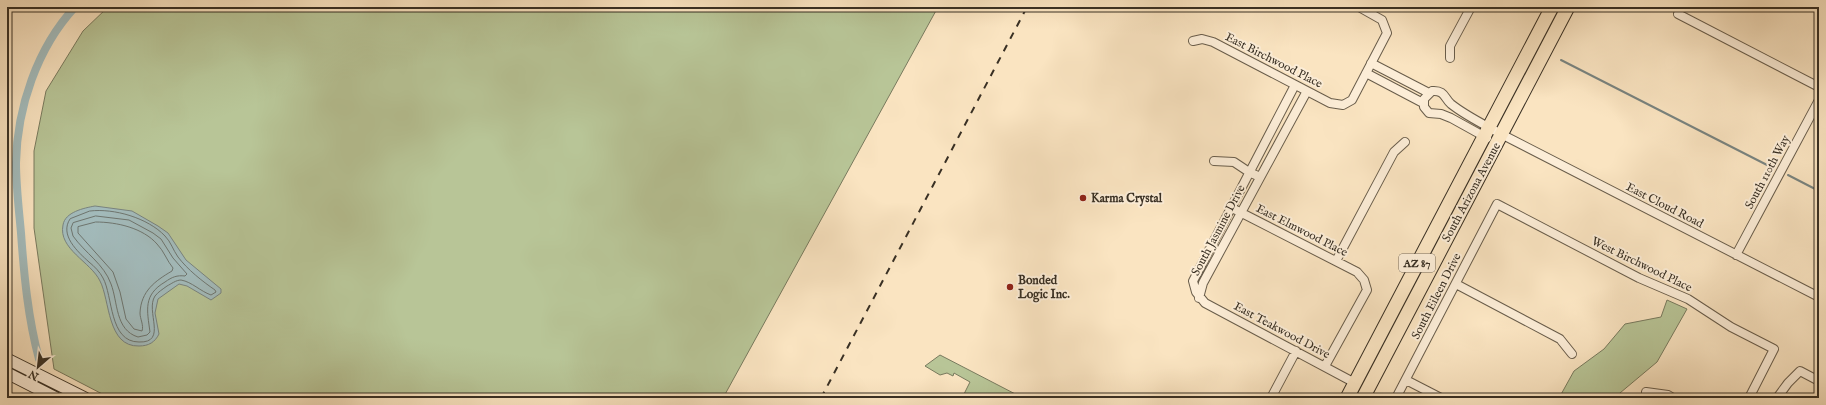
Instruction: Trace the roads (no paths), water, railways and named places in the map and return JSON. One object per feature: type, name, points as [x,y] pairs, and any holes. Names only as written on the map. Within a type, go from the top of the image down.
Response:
[{"type":"main road","name":"South Arizona Avenue","points":[[1347,398],[1552,7]]},
{"type":"main road","name":"South Arizona Avenue","points":[[1363,398],[1568,7]]},
{"type":"main road","points":[[7,359],[85,398]]},
{"type":"main road","points":[[32,371],[33,387]]},
{"type":"main road","points":[[7,373],[55,398]]},
{"type":"main road","points":[[50,380],[55,398]]},
{"type":"street","points":[[1359,7],[1382,20],[1386,27],[1387,33],[1366,73],[1423,103],[1429,113],[1441,114],[1486,131]]},
{"type":"street","points":[[1450,58],[1450,46],[1470,7]]},
{"type":"street","points":[[1678,14],[1819,87]]},
{"type":"street","name":"East Birchwood Place","points":[[1193,41],[1202,39],[1213,42],[1330,103],[1343,105],[1352,100],[1366,73]]},
{"type":"street","points":[[1371,62],[1429,93]]},
{"type":"street","name":"South Jasmine Drive","points":[[1199,298],[1193,281],[1295,85]]},
{"type":"street","points":[[1423,103],[1429,93],[1436,90],[1443,93],[1449,103],[1486,131]]},
{"type":"street","name":"South Jasmine Drive","points":[[1199,298],[1204,283],[1241,212],[1307,91]]},
{"type":"street","name":"South 110th Way","points":[[1736,255],[1819,100]]},
{"type":"street","name":"East Cloud Road","points":[[1486,131],[1819,296]]},
{"type":"street","points":[[1336,261],[1394,152],[1405,142]]},
{"type":"street","points":[[1214,161],[1234,162],[1260,177]]},
{"type":"street","name":"South Eileen Drive","points":[[1396,398],[1497,204]]},
{"type":"street","name":"West Birchwood Place","points":[[1497,204],[1639,278],[1688,299],[1731,327],[1774,349],[1749,398]]},
{"type":"street","name":"East Elmwood Place","points":[[1232,208],[1336,261],[1361,276],[1366,286],[1366,290],[1325,366]]},
{"type":"street","points":[[1456,284],[1560,339],[1572,354]]},
{"type":"street","name":"East Teakwood Drive","points":[[1199,298],[1205,303],[1355,382]]},
{"type":"street","points":[[1271,398],[1296,351]]},
{"type":"street","points":[[1777,398],[1788,383],[1800,371],[1819,381]]},
{"type":"street","points":[[1406,380],[1441,398]]},
{"type":"street","points":[[1646,392],[1668,395],[1673,398]]},
{"type":"water","points":[[95,206],[132,211],[158,226],[168,233],[186,260],[221,289],[221,293],[211,300],[187,286],[179,284],[158,299],[155,313],[159,334],[154,341],[146,345],[139,346],[129,344],[121,339],[115,331],[111,321],[100,281],[96,274],[70,248],[65,241],[63,234],[63,225],[67,217],[76,211]]},
{"type":"waterway","points":[[39,359],[29,312],[25,281],[16,180],[17,142],[25,100],[40,60],[50,41],[75,7]]},
{"type":"waterway","points":[[1561,60],[1771,167]]},
{"type":"waterway","points":[[1788,175],[1819,191]]},
{"type":"railway","points":[[821,398],[1027,7]]},
{"type":"place","name":"Karma Crystal","points":[[1083,198]]},
{"type":"place","name":"Bonded Logic Inc.","points":[[1010,287]]}]
